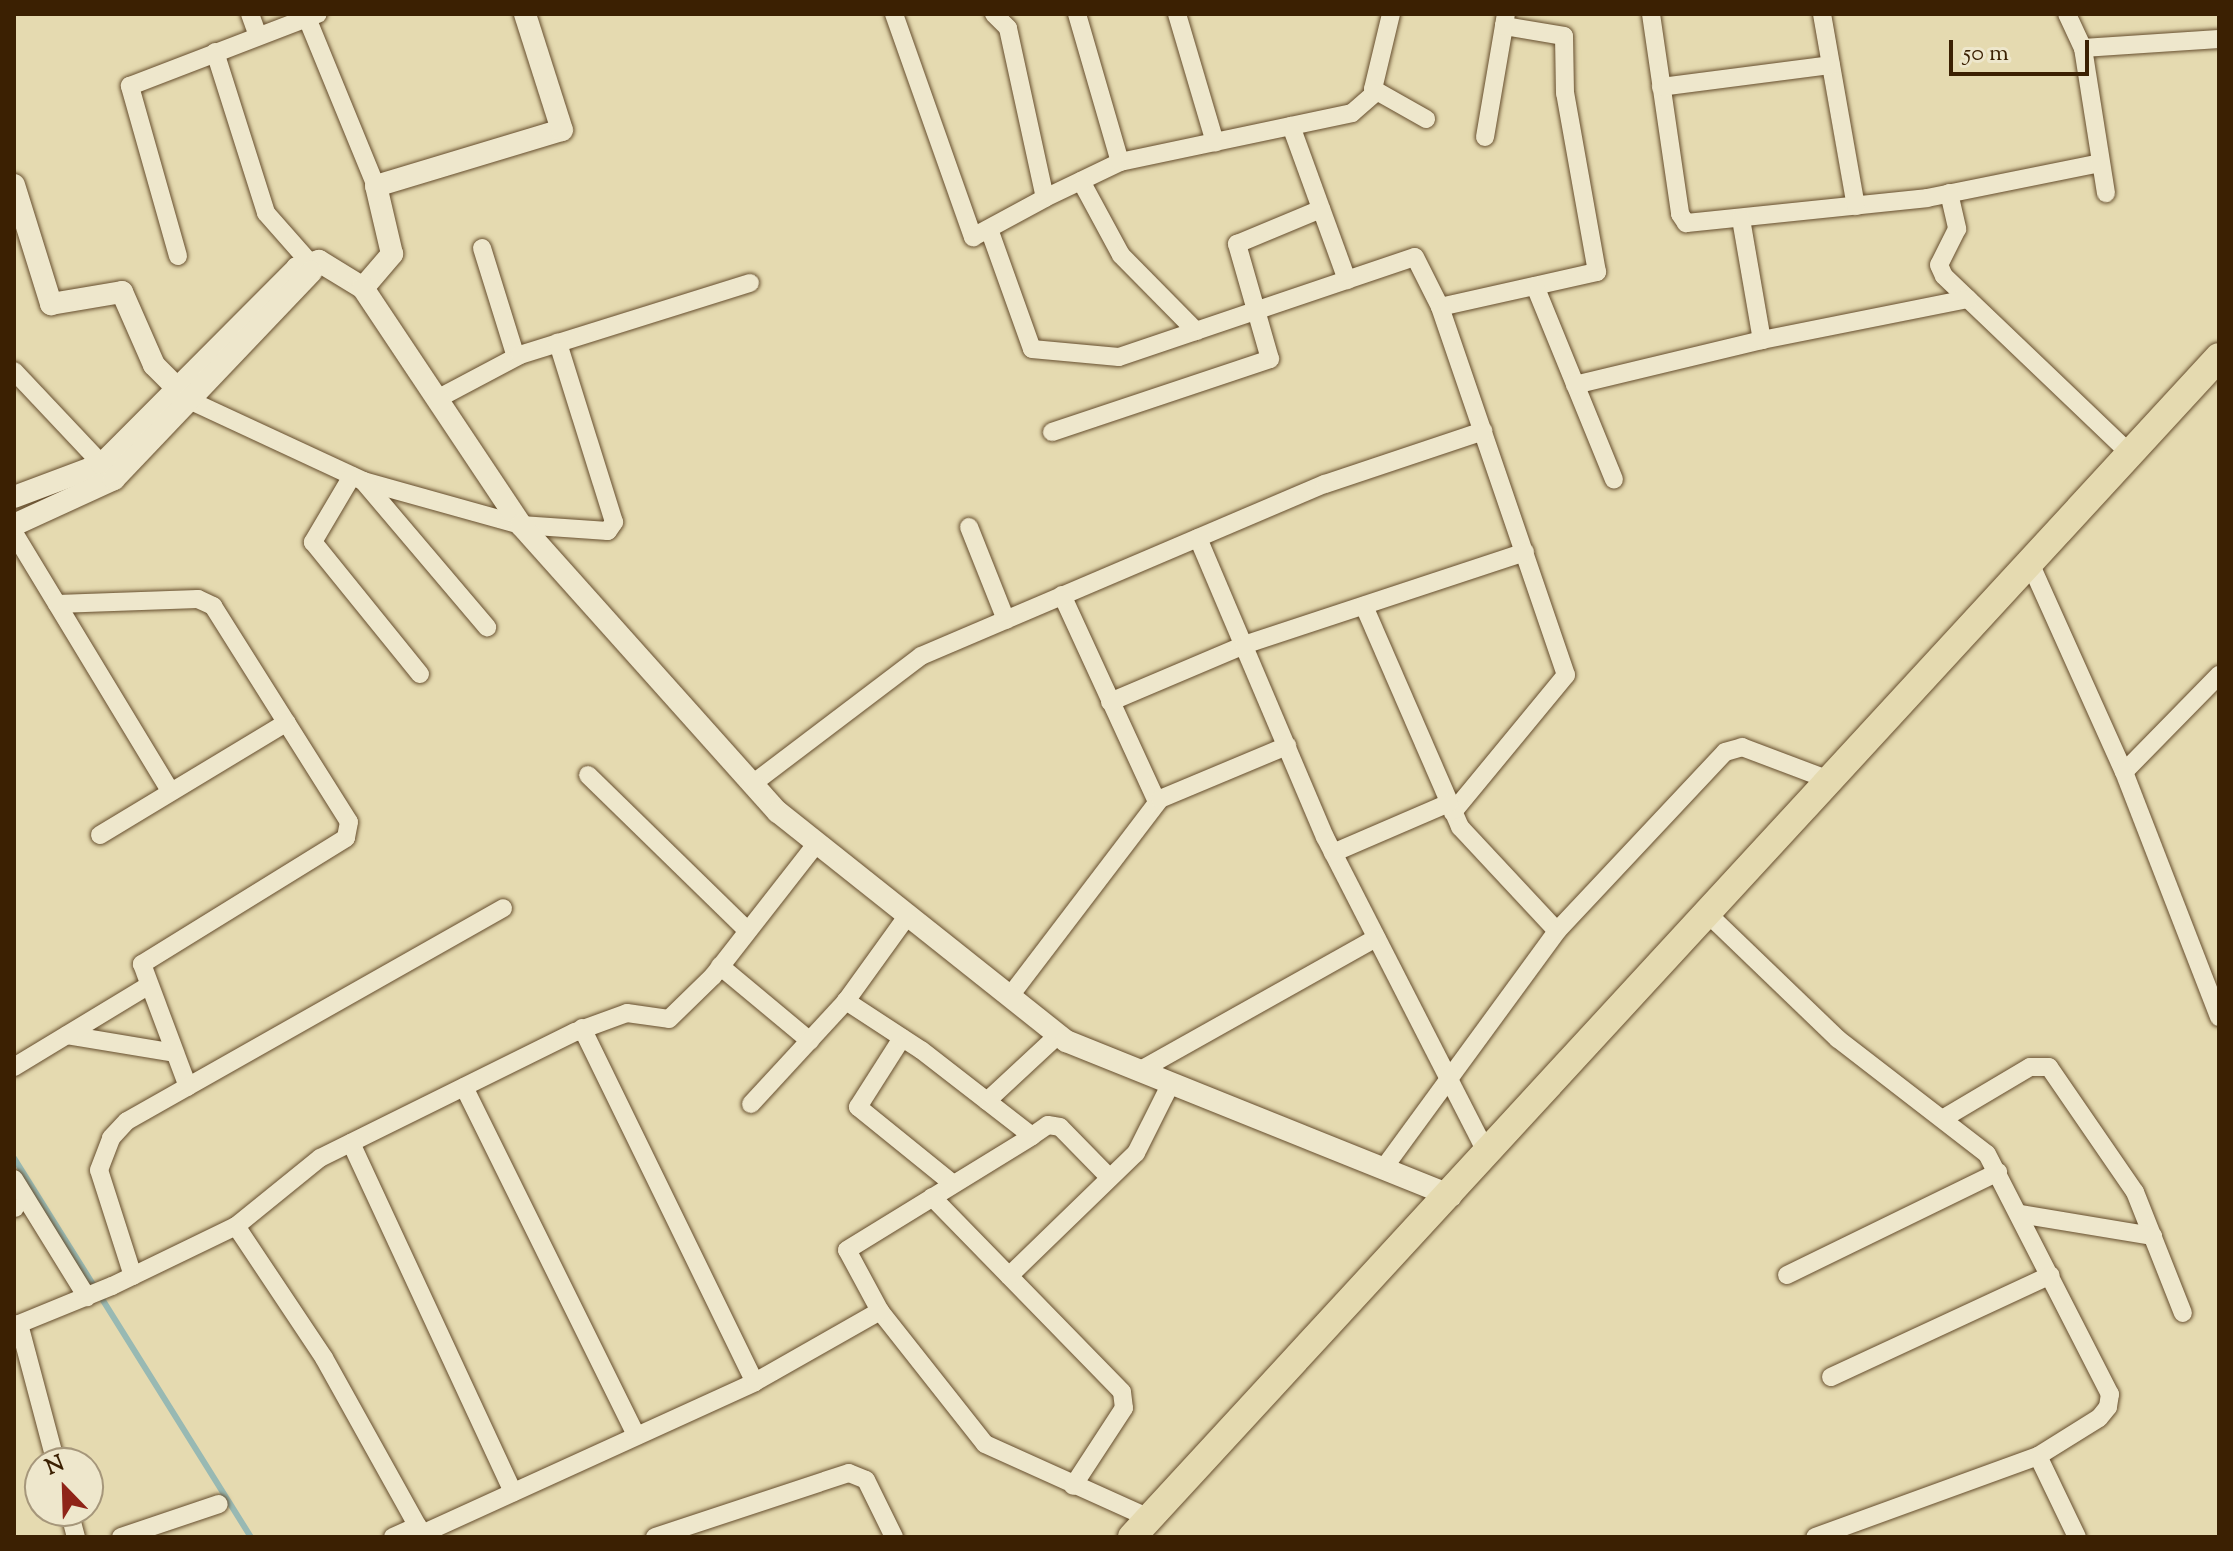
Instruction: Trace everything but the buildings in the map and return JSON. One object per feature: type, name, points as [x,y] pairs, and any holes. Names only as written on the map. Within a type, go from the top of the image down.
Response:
[{"type":"highway","points":[[1141,1528],[1488,1156],[2219,357]]},
{"type":"street","points":[[250,14],[258,36]]},
{"type":"street","points":[[376,186],[562,130],[525,14]]},
{"type":"street","points":[[894,14],[973,237],[1120,162],[1352,113],[1375,93]]},
{"type":"street","points":[[994,14],[1008,28],[1045,198]]},
{"type":"street","points":[[1077,14],[1120,162]]},
{"type":"street","points":[[1177,14],[1215,142]]},
{"type":"street","points":[[1391,14],[1372,84],[1375,93],[1426,119]]},
{"type":"street","points":[[1651,14],[1682,219],[1690,224],[1949,193],[2101,163]]},
{"type":"street","points":[[1822,14],[1856,206]]},
{"type":"street","points":[[2067,14],[2083,48],[2106,193]]},
{"type":"street","points":[[178,256],[129,90],[134,82],[312,16],[376,186],[392,254],[363,288]]},
{"type":"street","points":[[1440,307],[1597,272],[1565,93],[1564,36],[1505,20],[1485,137]]},
{"type":"street","points":[[2083,48],[2219,39]]},
{"type":"street","points":[[215,52],[266,213],[315,262],[363,288],[521,525],[755,782],[778,812],[1058,1035],[1139,1071],[1451,1196]]},
{"type":"street","points":[[1661,87],[1831,65]]},
{"type":"street","points":[[1291,126],[1347,280]]},
{"type":"street","points":[[1081,181],[1121,255],[1196,331]]},
{"type":"street","points":[[14,185],[51,304],[122,292],[154,365],[183,394],[358,478],[521,525],[608,531],[614,526],[558,343]]},
{"type":"street","points":[[1949,193],[1957,229],[1940,270],[2130,454]]},
{"type":"street","points":[[1052,432],[1270,359],[1259,310],[1237,244],[1321,209]]},
{"type":"street","points":[[1741,219],[1762,340]]},
{"type":"street","points":[[989,229],[1032,349],[1119,357],[1415,257],[1440,307],[1566,675],[1451,808],[1333,853]]},
{"type":"street","points":[[482,248],[516,357]]},
{"type":"street","points":[[14,525],[48,510],[113,467],[315,262]]},
{"type":"street","points":[[437,399],[516,357],[750,283]]},
{"type":"street","points":[[1535,286],[1614,480]]},
{"type":"street","points":[[1575,385],[1762,340],[1968,299]]},
{"type":"street","points":[[14,371],[113,467]]},
{"type":"street","points":[[755,782],[914,659],[1335,480],[1483,431]]},
{"type":"street","points":[[14,497],[38,487],[113,467]]},
{"type":"street","points":[[358,478],[487,627]]},
{"type":"street","points":[[358,478],[313,542],[420,674]]},
{"type":"street","points":[[38,487],[48,510]]},
{"type":"street","points":[[969,527],[1006,620]]},
{"type":"street","points":[[14,533],[170,791]]},
{"type":"street","points":[[1198,538],[1333,853],[1488,1156]]},
{"type":"street","points":[[1110,702],[1244,645],[1525,552]]},
{"type":"street","points":[[2030,563],[2124,772],[2219,1017]]},
{"type":"street","points":[[1062,595],[1157,802]]},
{"type":"street","points":[[57,604],[205,601],[287,722],[349,822],[346,838],[147,958],[141,970],[188,1087]]},
{"type":"street","points":[[1364,606],[1451,808],[1468,838],[1557,931]]},
{"type":"street","points":[[2124,772],[2219,675]]},
{"type":"street","points":[[100,835],[287,722]]},
{"type":"street","points":[[1010,996],[1157,802],[1287,746]]},
{"type":"street","points":[[1383,1169],[1557,931],[1730,749],[1742,747],[1832,781]]},
{"type":"street","points":[[588,775],[748,931]]},
{"type":"street","points":[[51,1447],[16,1325],[98,1292],[236,1226],[312,1163],[582,1028],[632,1013],[663,1020],[720,966],[817,843]]},
{"type":"street","points":[[133,1276],[101,1184],[101,1155],[127,1121],[503,908]]},
{"type":"street","points":[[751,1104],[846,1001],[908,915]]},
{"type":"street","points":[[1709,915],[1838,1039],[1975,1141],[1998,1172],[2110,1394],[2108,1407],[2099,1418],[2038,1456],[1815,1537]]},
{"type":"street","points":[[1139,1071],[1376,938]]},
{"type":"street","points":[[720,966],[810,1041]]},
{"type":"street","points":[[14,1067],[148,986]]},
{"type":"street","points":[[846,1001],[902,1038],[1032,1136]]},
{"type":"street","points":[[582,1028],[755,1382]]},
{"type":"street","points":[[67,1035],[174,1053]]},
{"type":"street","points":[[987,1101],[1058,1035]]},
{"type":"street","points":[[902,1038],[858,1107],[953,1184]]},
{"type":"street","points":[[1944,1118],[2030,1067],[2049,1067],[2135,1192],[2183,1313]]},
{"type":"street","points":[[1009,1276],[1142,1145],[1171,1083]]},
{"type":"street","points":[[464,1087],[636,1435]]},
{"type":"street","points":[[1110,1178],[1060,1127],[1048,1125],[847,1250],[880,1311],[985,1444],[1073,1486],[1141,1528]]},
{"type":"street","points":[[351,1143],[513,1492]]},
{"type":"street","points":[[1787,1275],[1998,1172]]},
{"type":"street","points":[[14,1179],[98,1292]]},
{"type":"street","points":[[932,1197],[1125,1399],[1073,1486]]},
{"type":"street","points":[[2020,1214],[2153,1236]]},
{"type":"street","points":[[236,1226],[324,1358],[421,1532]]},
{"type":"street","points":[[1831,1377],[2051,1275]]},
{"type":"street","points":[[393,1537],[421,1532],[755,1382],[825,1339],[880,1311]]},
{"type":"street","points":[[2038,1456],[2077,1537]]},
{"type":"street","points":[[655,1537],[849,1473],[866,1480],[894,1537]]},
{"type":"street","points":[[121,1537],[219,1504]]},
{"type":"waterway","points":[[14,1158],[251,1537]]}]
